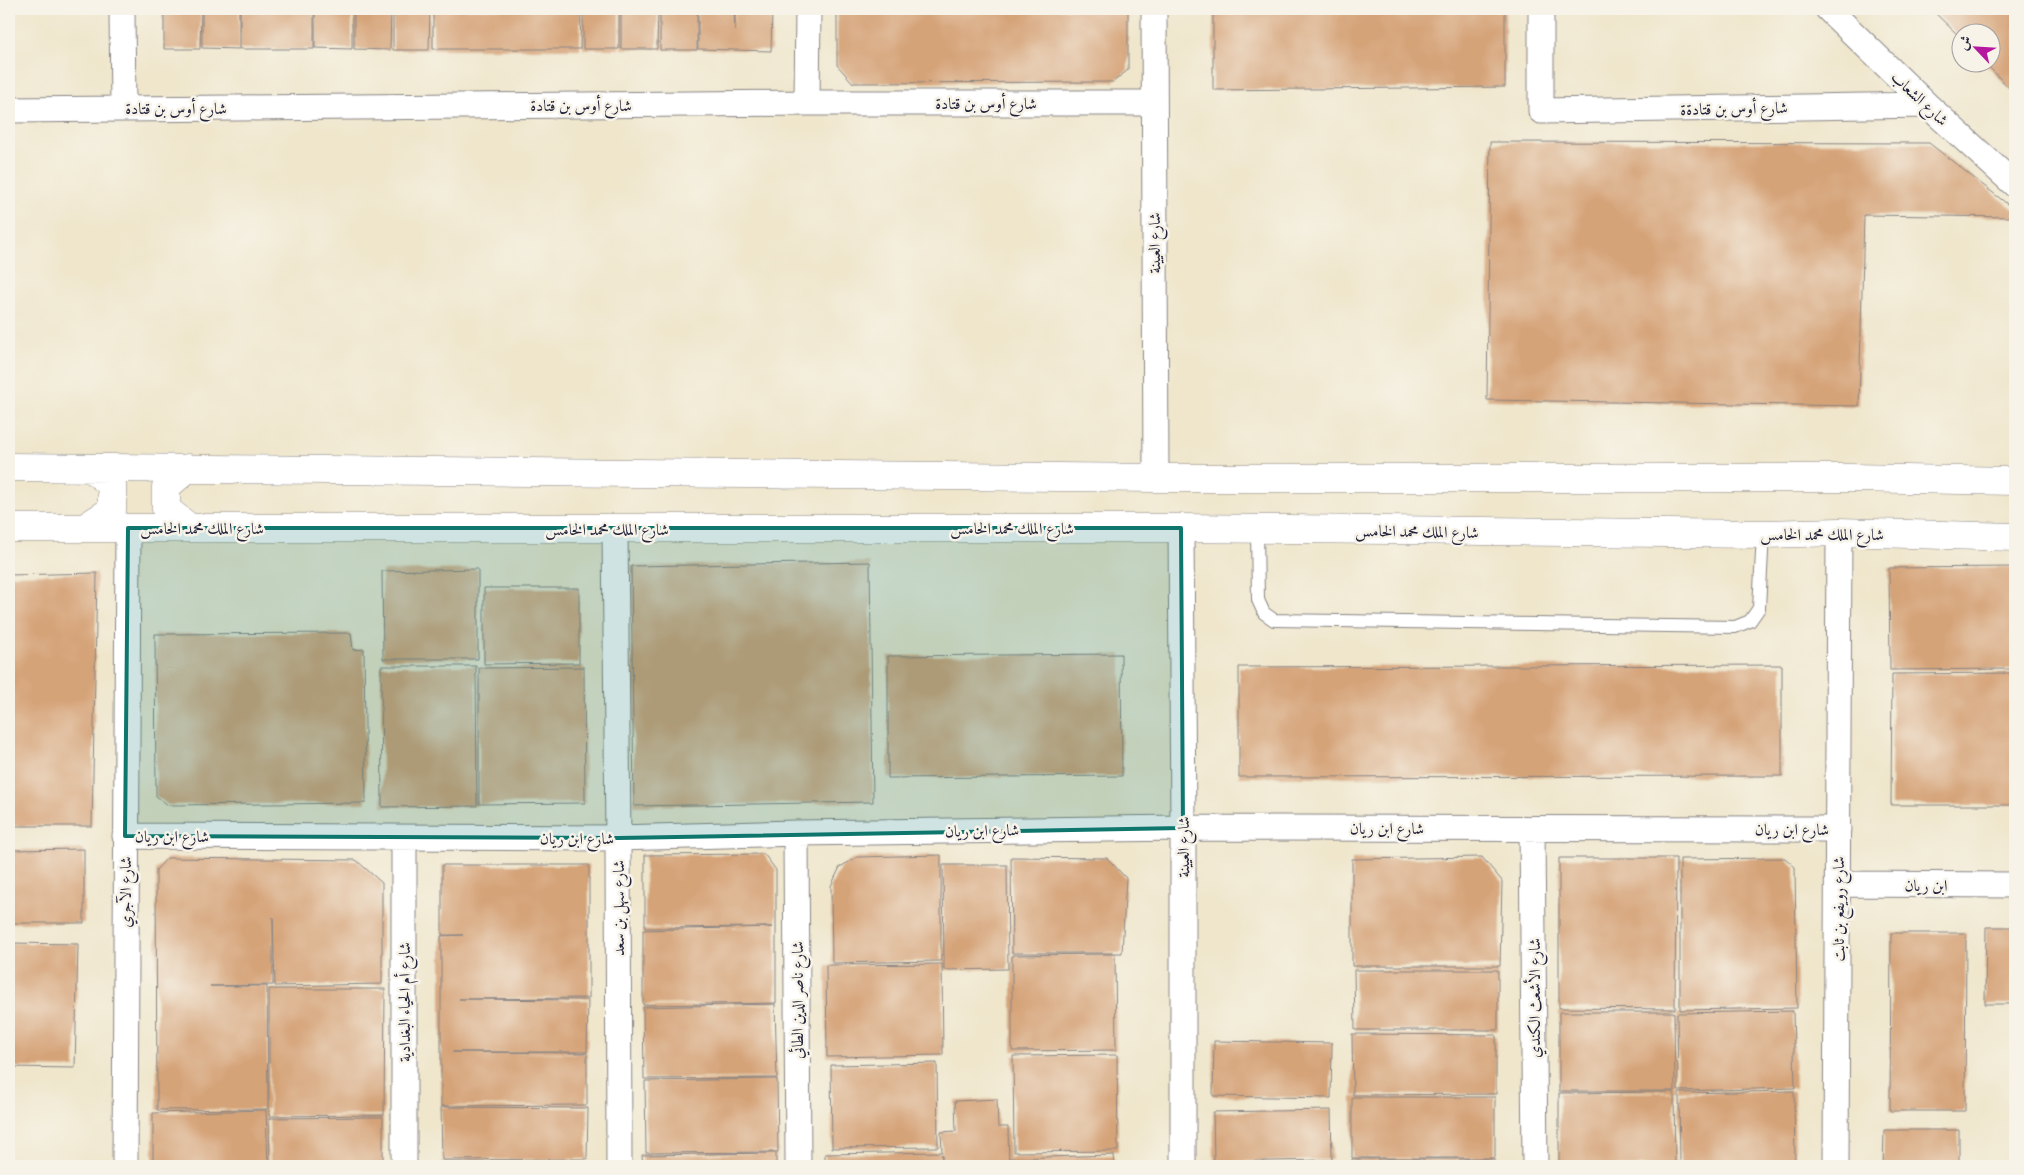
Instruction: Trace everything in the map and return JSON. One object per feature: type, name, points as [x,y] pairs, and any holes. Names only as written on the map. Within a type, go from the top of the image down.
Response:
[{"type":"street","points":[[122,9],[123,108]]},
{"type":"street","points":[[807,103],[808,9]]},
{"type":"street","name":"شارع العيينة","points":[[1154,9],[1156,478]]},
{"type":"street","name":"شارع أوس بن قتادةة","points":[[1541,9],[1540,111],[1927,105]]},
{"type":"street","name":"شارع الشعاب","points":[[1828,9],[1927,105],[2015,185]]},
{"type":"street","name":"شارع أوس بن قتادة","points":[[9,110],[807,103],[1153,103]]},
{"type":"street","points":[[9,467],[1156,478],[1830,478],[2015,481]]},
{"type":"street","points":[[188,468],[166,487],[166,509],[190,528]]},
{"type":"street","points":[[84,528],[112,510],[112,484],[92,469]]},
{"type":"street","name":"شارع الملك محمد الخامس","points":[[9,528],[1181,528],[1763,534],[1839,532],[2015,537]]},
{"type":"street","name":"شارع الآجري","points":[[125,1166],[128,528]]},
{"type":"street","name":"شارع العيينة","points":[[1181,528],[1183,1166]]},
{"type":"street","name":"شارع سهل بن سعد","points":[[615,529],[618,838],[618,1166]]},
{"type":"street","name":"شارع رويفع بن ثابت","points":[[1836,1166],[1839,532]]},
{"type":"street","name":"شارع ابن ريان","points":[[126,836],[618,838],[796,833],[1183,828],[1838,828]]},
{"type":"street","name":"شارع الأشعث الكندي","points":[[1532,829],[1535,1166]]},
{"type":"street","name":"شارع ناصر الدين الطائي","points":[[796,833],[798,1166]]},
{"type":"street","name":"شارع أم الحياء البغدادية","points":[[404,838],[404,1166]]},
{"type":"street","name":"ابن ريان","points":[[1838,884],[2015,885]]},
{"type":"lane","points":[[1257,529],[1258,600],[1264,613],[1274,620],[1735,627],[1750,621],[1759,608],[1763,534]]},
{"type":"highlighted area","points":[[128,528],[1181,528],[1183,828],[618,838],[125,836]]},
{"type":"building","points":[[164,9],[201,9],[200,49],[164,49]]},
{"type":"building","points":[[202,9],[239,9],[239,49],[202,48]]},
{"type":"building","points":[[240,9],[314,9],[314,49],[240,49]]},
{"type":"building","points":[[315,9],[352,9],[352,49],[315,48]]},
{"type":"building","points":[[354,9],[391,9],[390,50],[354,49]]},
{"type":"building","points":[[393,9],[430,9],[429,50],[393,50]]},
{"type":"building","points":[[433,9],[581,9],[580,49],[433,49]]},
{"type":"building","points":[[583,9],[619,9],[619,49],[583,49]]},
{"type":"building","points":[[621,9],[658,9],[657,49],[621,49]]},
{"type":"building","points":[[660,9],[697,9],[697,50],[660,50]]},
{"type":"building","points":[[698,9],[734,9],[735,31],[735,9],[772,9],[771,51],[698,49]]},
{"type":"building","points":[[837,9],[1128,9],[1128,70],[1113,82],[853,83],[837,65]]},
{"type":"building","points":[[1213,9],[1505,9],[1505,87],[1213,90]]},
{"type":"building","points":[[1931,9],[2015,9],[2015,94],[1994,72],[2002,72],[2002,22],[1952,22],[1952,29]]},
{"type":"building","points":[[1490,142],[1929,143],[2015,210],[2015,217],[1864,215],[1859,406],[1487,400]]},
{"type":"building","points":[[870,562],[873,802],[634,806],[631,566]]},
{"type":"building","points":[[2015,567],[2015,669],[1890,670],[1889,568]]},
{"type":"building","points":[[478,569],[478,659],[383,659],[382,571]]},
{"type":"building","points":[[97,573],[92,826],[9,826],[9,575]]},
{"type":"building","points":[[484,588],[579,588],[579,663],[484,664]]},
{"type":"building","points":[[351,633],[353,650],[364,649],[366,803],[168,805],[156,796],[155,634]]},
{"type":"building","points":[[1121,654],[1122,776],[888,778],[888,656]]},
{"type":"building","points":[[1782,665],[1782,776],[1239,777],[1239,667]]},
{"type":"building","points":[[381,666],[476,666],[477,806],[382,807]]},
{"type":"building","points":[[584,667],[585,803],[479,804],[479,668]]},
{"type":"building","points":[[2015,673],[2015,805],[1891,805],[1892,674]]},
{"type":"building","points":[[84,849],[84,923],[9,923],[9,850]]},
{"type":"building","points":[[764,854],[776,870],[776,1003],[643,1005],[643,930],[773,927],[645,928],[645,855]]},
{"type":"building","points":[[941,855],[941,961],[832,963],[831,886],[840,867],[857,857]]},
{"type":"building","points":[[1011,857],[1107,858],[1126,878],[1122,953],[1012,953]]},
{"type":"building","points":[[1482,857],[1502,881],[1500,966],[1352,966],[1352,859]]},
{"type":"building","points":[[167,858],[356,860],[382,883],[382,984],[275,986],[273,917],[273,985],[210,986],[267,986],[268,1109],[157,1110],[156,870]]},
{"type":"building","points":[[1559,858],[1676,858],[1675,1009],[1559,1008]]},
{"type":"building","points":[[1785,858],[1795,867],[1797,1008],[1680,1010],[1680,859]]},
{"type":"building","points":[[442,865],[589,865],[589,998],[459,999],[588,1000],[587,1052],[452,1052],[587,1053],[587,1105],[441,1106],[441,936],[463,935],[442,935]]},
{"type":"building","points":[[943,865],[1007,865],[1008,969],[944,970]]},
{"type":"building","points":[[1986,927],[2015,927],[2015,1004],[1985,1004]]},
{"type":"building","points":[[1891,933],[1966,933],[1965,1111],[1890,1111]]},
{"type":"building","points":[[9,943],[78,944],[75,1068],[9,1067]]},
{"type":"building","points":[[1115,954],[1116,1050],[1012,1051],[1012,955]]},
{"type":"building","points":[[942,964],[943,1055],[827,1057],[826,965]]},
{"type":"building","points":[[1354,970],[1498,970],[1498,1030],[1355,1030]]},
{"type":"building","points":[[269,989],[385,989],[384,1115],[269,1116]]},
{"type":"building","points":[[775,1004],[777,1078],[644,1079],[643,1007]]},
{"type":"building","points":[[1793,1011],[1795,1088],[1678,1091],[1677,1013]]},
{"type":"building","points":[[1559,1012],[1674,1012],[1675,1091],[1559,1091]]},
{"type":"building","points":[[1352,1034],[1496,1035],[1496,1094],[1353,1095]]},
{"type":"building","points":[[1214,1041],[1332,1043],[1331,1098],[1213,1096]]},
{"type":"building","points":[[1117,1055],[1118,1151],[1014,1152],[1013,1056]]},
{"type":"building","points":[[937,1063],[938,1147],[832,1148],[831,1065]]},
{"type":"building","points":[[777,1079],[778,1152],[646,1153],[645,1081]]},
{"type":"building","points":[[1794,1091],[1795,1166],[1680,1166],[1679,1093]]},
{"type":"building","points":[[1674,1092],[1675,1166],[1559,1166],[1559,1093]]},
{"type":"building","points":[[1352,1097],[1495,1097],[1495,1158],[1352,1158]]},
{"type":"building","points":[[997,1099],[998,1127],[1008,1127],[1009,1166],[942,1166],[942,1154],[941,1166],[825,1166],[825,1154],[942,1152],[941,1132],[956,1131],[955,1101]]},
{"type":"building","points":[[441,1107],[588,1108],[587,1159],[442,1160]]},
{"type":"building","points":[[266,1110],[268,1166],[153,1166],[153,1113]]},
{"type":"building","points":[[1331,1110],[1332,1160],[1214,1162],[1213,1112]]},
{"type":"building","points":[[383,1117],[383,1166],[270,1166],[269,1118]]},
{"type":"building","points":[[1884,1130],[1959,1130],[1959,1166],[1883,1166]]},
{"type":"building","points":[[776,1153],[776,1166],[643,1166],[642,1155]]},
{"type":"building","points":[[1114,1155],[1115,1166],[1010,1166],[1010,1158]]},
{"type":"building","points":[[1352,1159],[1495,1159],[1495,1166],[1352,1166]]},
{"type":"building","points":[[442,1162],[588,1162],[588,1166],[442,1166]]}]
